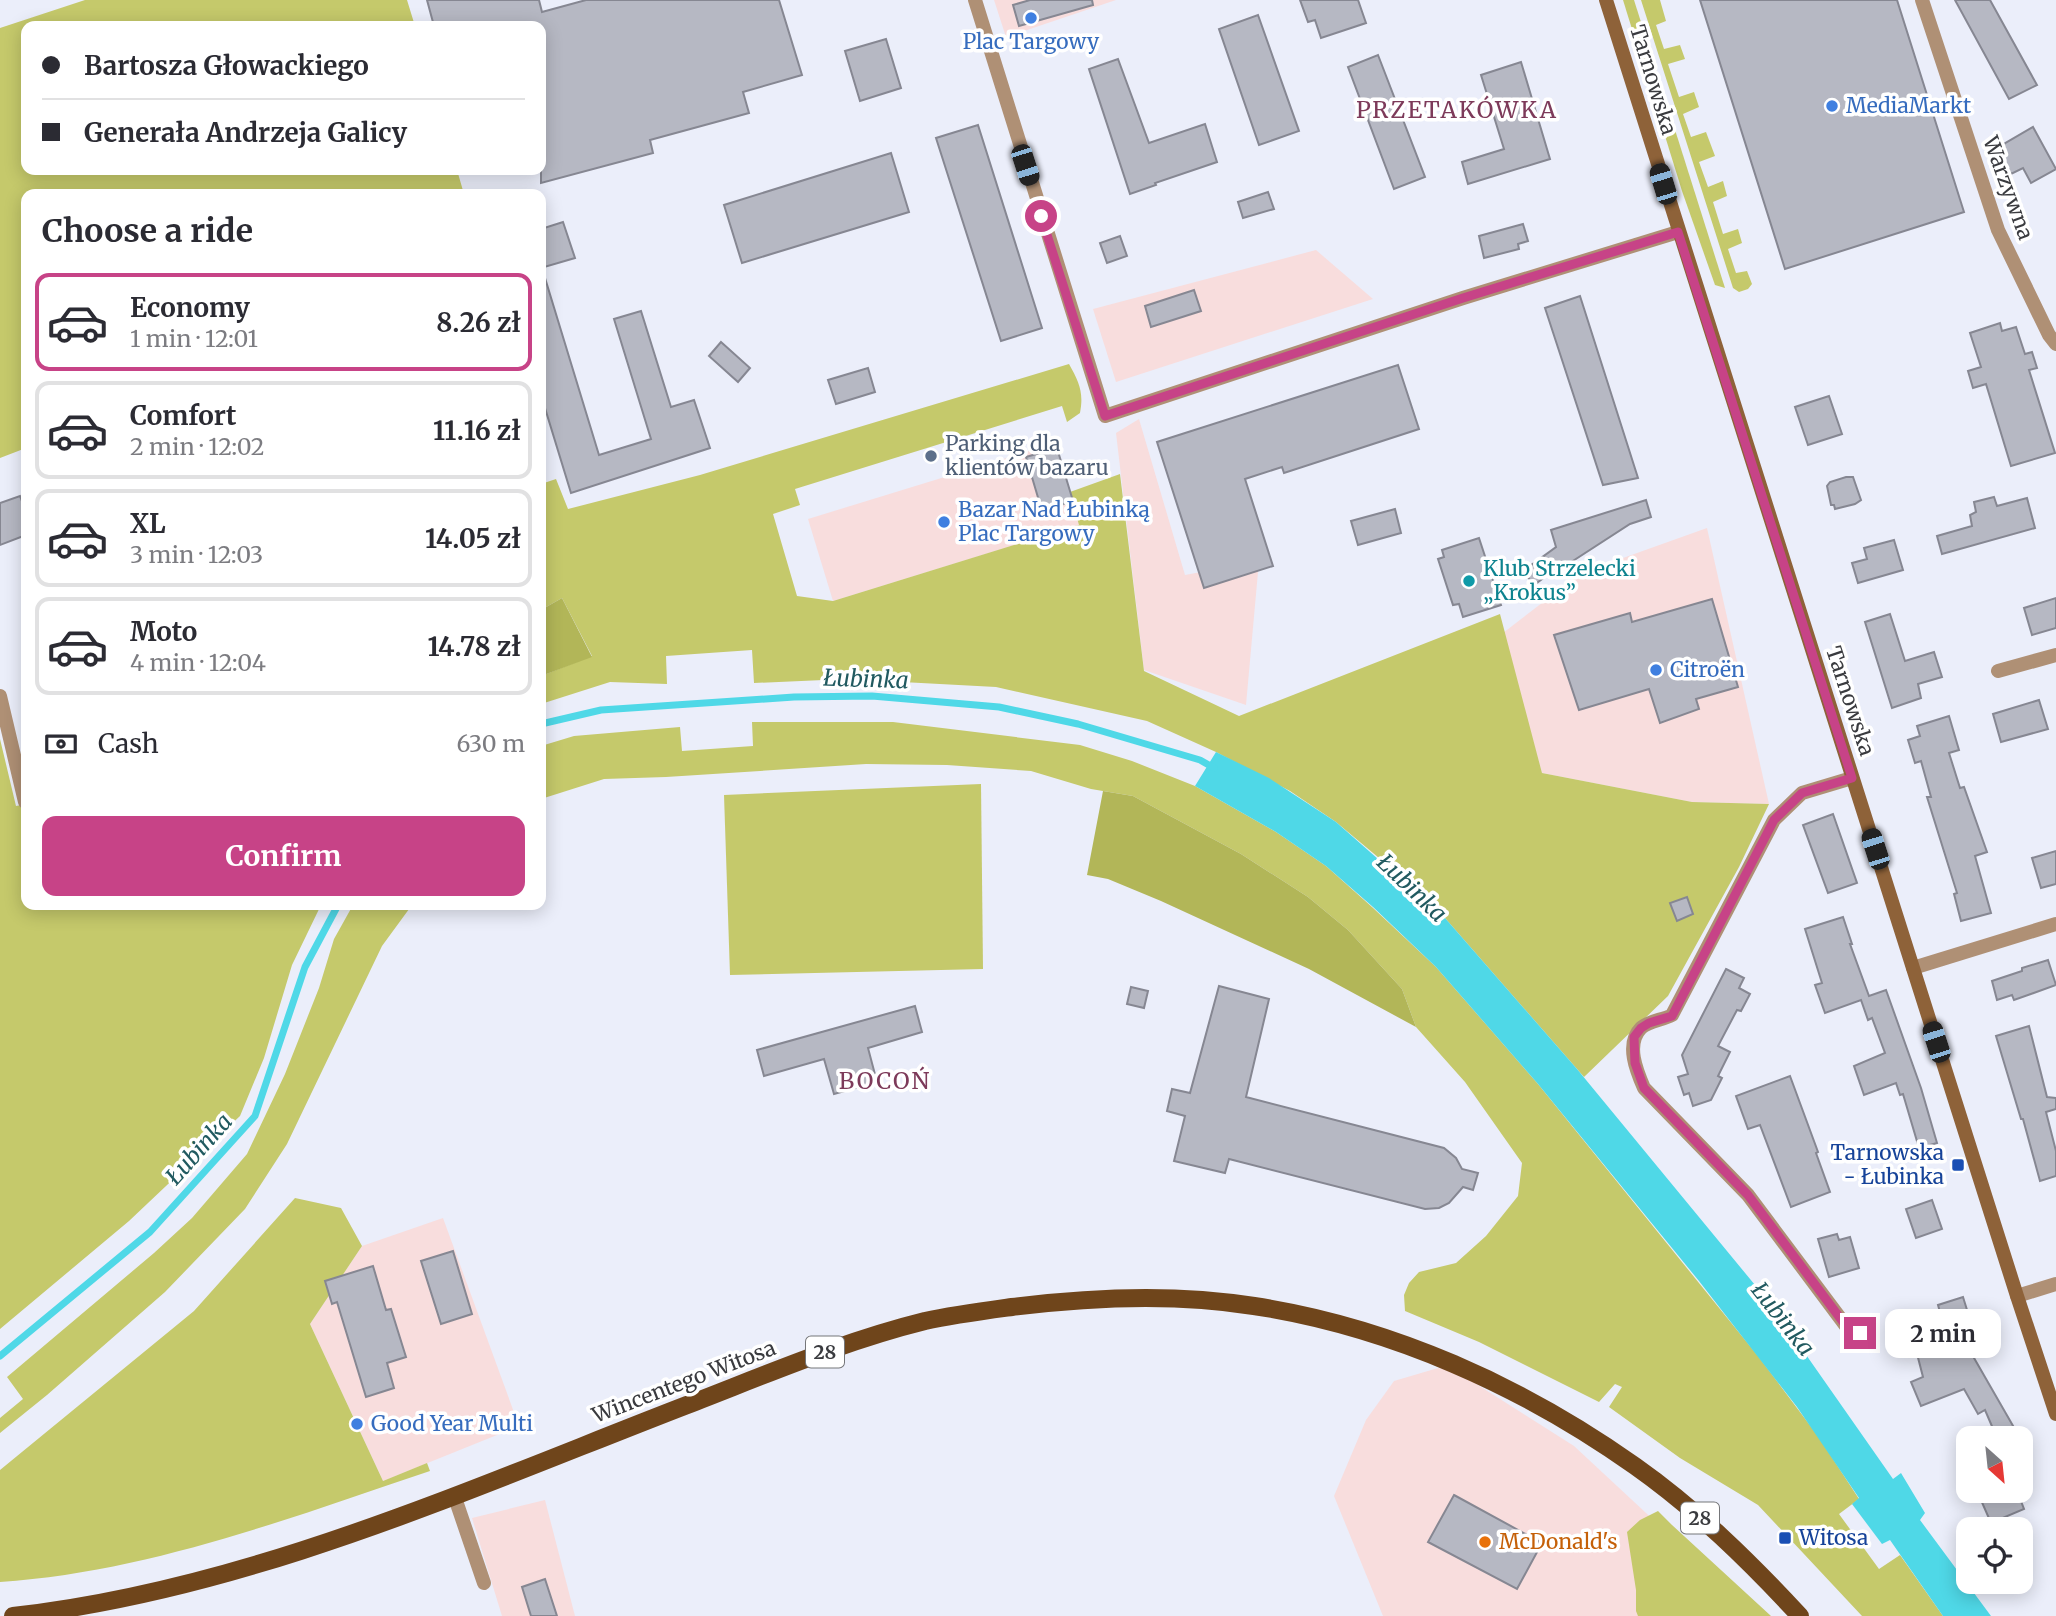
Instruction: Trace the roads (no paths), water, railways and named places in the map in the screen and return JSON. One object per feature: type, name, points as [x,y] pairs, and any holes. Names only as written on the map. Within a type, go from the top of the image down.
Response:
[{"type":"main road","name":"Tarnowska","points":[[1606,0],[2056,1414]]},
{"type":"main road","name":"Wincentego Witosa","points":[[13,1616],[95,1604],[175,1587],[275,1559],[454,1495],[836,1348],[926,1321],[1043,1303],[1108,1299],[1173,1299],[1251,1305],[1320,1320],[1421,1349],[1533,1403],[1592,1437],[1672,1494],[1738,1550],[1800,1616]]},
{"type":"street","points":[[975,0],[1105,416],[1450,302],[1678,232]]},
{"type":"street","name":"Warzywna","points":[[1922,0],[1998,230],[2049,335],[2056,344]]},
{"type":"street","points":[[1998,671],[2056,655]]},
{"type":"street","points":[[0,696],[21,785]]},
{"type":"street","points":[[1852,778],[1802,793],[1774,820],[1672,1016],[1641,1028],[1634,1037],[1633,1050],[1644,1088],[1748,1195],[1849,1330],[1871,1333]]},
{"type":"street","points":[[1913,968],[2056,924]]},
{"type":"street","points":[[2017,1296],[2056,1284]]},
{"type":"street","points":[[454,1495],[484,1583]]},
{"type":"water","points":[[1216,752],[1269,778],[1336,822],[1445,918],[1577,1069],[1769,1302],[1893,1479],[1901,1473],[1925,1513],[1920,1520],[1956,1569],[1956,1594],[1975,1594],[1991,1616],[1943,1616],[1890,1540],[1882,1544],[1852,1504],[1859,1498],[1797,1407],[1699,1281],[1538,1084],[1436,967],[1326,866],[1276,832],[1195,786]]},
{"type":"waterway","name":"Łubinka","points":[[546,723],[601,710],[794,697],[872,696],[999,707],[1078,724],[1200,760],[1214,768]]},
{"type":"waterway","name":"Łubinka","points":[[0,1356],[150,1232],[255,1116],[305,967],[335,910]]},
{"type":"place","name":"Plac Targowy","points":[[1031,18]]},
{"type":"place","name":"MediaMarkt","points":[[1832,106]]},
{"type":"place","name":"Parking dla klientów bazaru","points":[[931,456]]},
{"type":"place","name":"Bazar Nad Łubinką Plac Targowy","points":[[944,522]]},
{"type":"place","name":"Klub Strzelecki „Krokus”","points":[[1469,581]]},
{"type":"place","name":"Citroën","points":[[1656,670]]},
{"type":"place","name":"Tarnowska - Łubinka","points":[[1958,1165]]},
{"type":"place","name":"Good Year Multi","points":[[357,1424]]},
{"type":"place","name":"Witosa","points":[[1785,1538]]},
{"type":"place","name":"McDonald's","points":[[1485,1542]]},
{"type":"district","name":"PRZETAKÓWKA","points":[[1457,110]]},
{"type":"district","name":"BOCOŃ","points":[[885,1081]]}]
